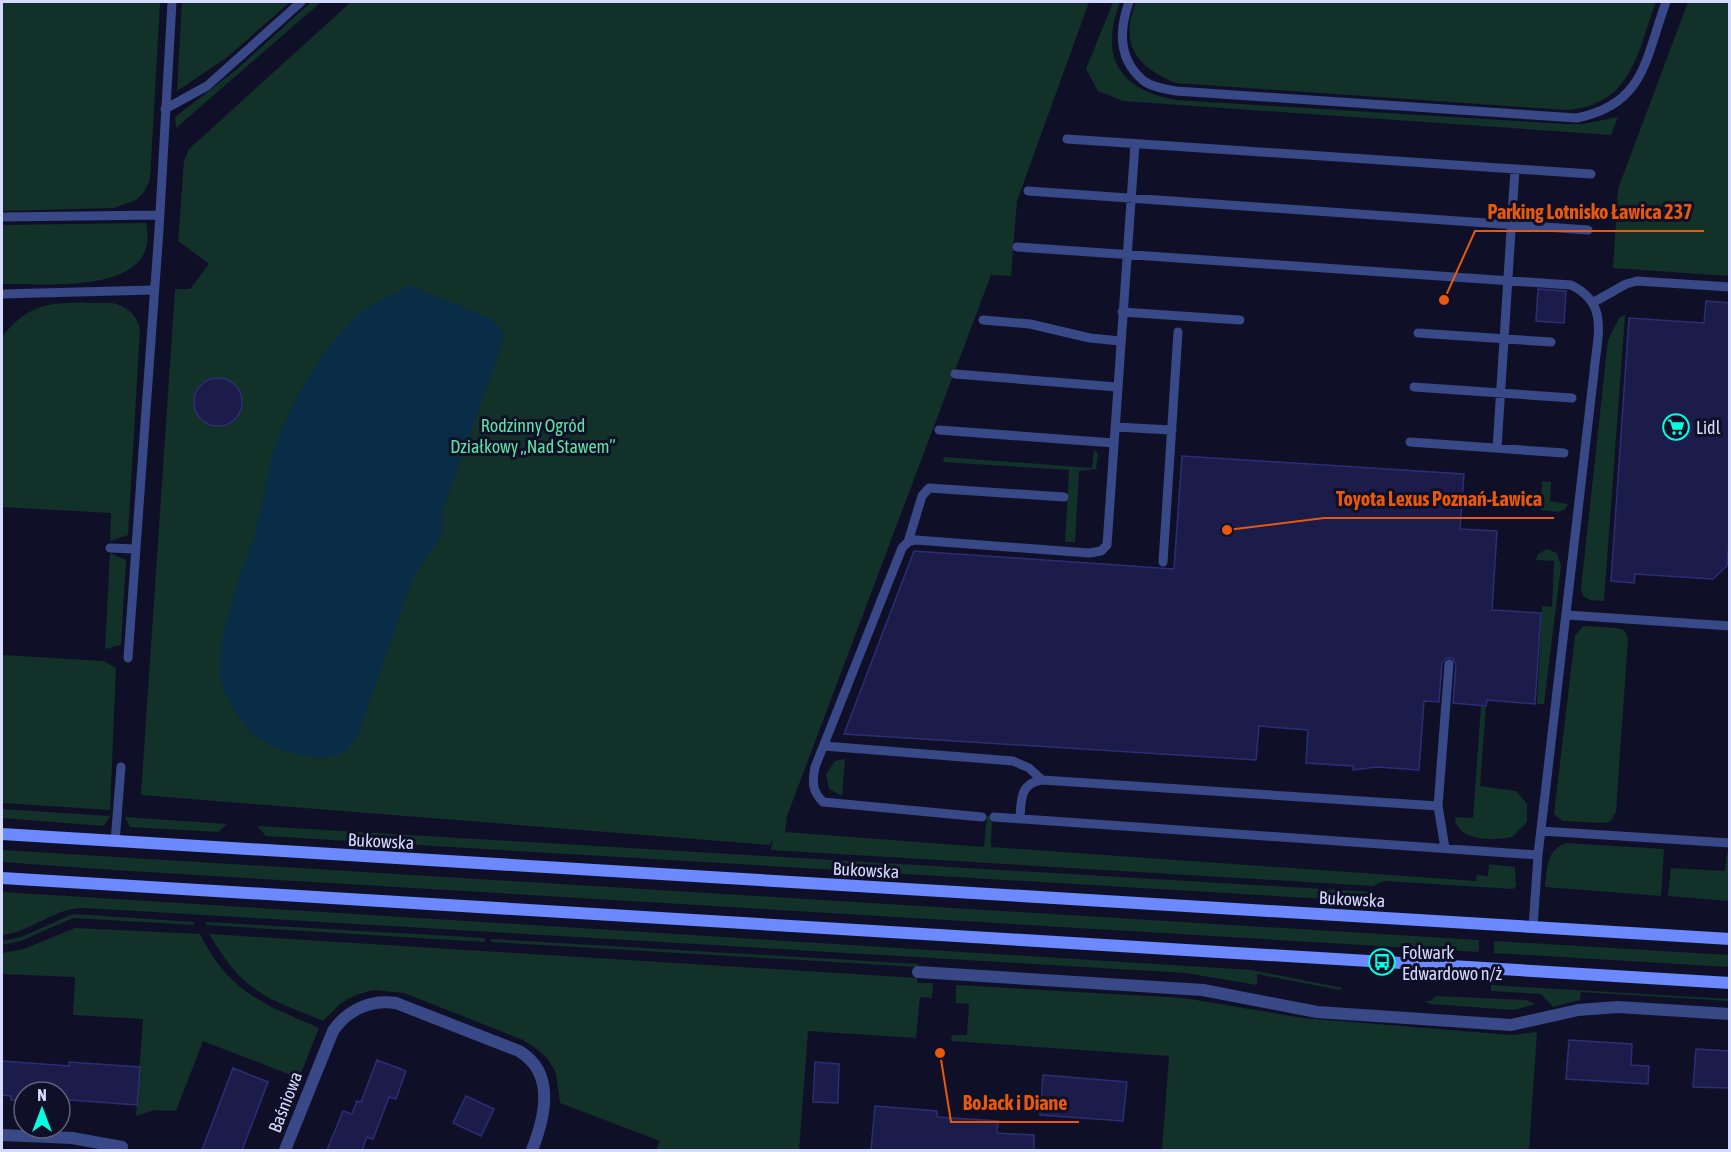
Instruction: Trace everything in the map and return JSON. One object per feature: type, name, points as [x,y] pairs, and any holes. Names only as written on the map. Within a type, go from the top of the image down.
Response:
[{"type":"main road","name":"Bukowska","points":[[2,834],[115,843],[1730,939]]},
{"type":"main road","points":[[2,878],[1730,983]]},
{"type":"street","points":[[918,972],[1203,990],[1317,1012],[1511,1025],[1578,1010],[1618,1007],[1730,1014]]},
{"type":"street","name":"Baśniowa","points":[[285,1150],[329,1038],[349,1014],[370,1004],[396,1003],[519,1051],[530,1059],[541,1076],[545,1093],[542,1125],[532,1150]]},
{"type":"street","points":[[2,1135],[72,1138],[122,1147]]},
{"type":"lane","points":[[128,658],[172,2]]},
{"type":"lane","points":[[165,109],[207,86],[301,2]]},
{"type":"lane","points":[[1129,2],[1124,15],[1121,44],[1130,65],[1145,82],[1176,92],[1577,118],[1608,109],[1634,88],[1666,2]]},
{"type":"lane","points":[[1067,139],[1592,174]]},
{"type":"lane","points":[[908,542],[916,540],[1089,554],[1101,551],[1107,544],[1122,312],[1136,144]]},
{"type":"lane","points":[[1497,448],[1515,169]]},
{"type":"lane","points":[[1028,192],[1588,230]]},
{"type":"lane","points":[[2,218],[159,215]]},
{"type":"lane","points":[[1017,247],[1571,285],[1587,294],[1594,302],[1598,312],[1595,363],[1538,855],[1533,927]]},
{"type":"lane","points":[[1594,302],[1626,284],[1637,281],[1730,287]]},
{"type":"lane","points":[[2,294],[154,290]]},
{"type":"lane","points":[[1122,312],[1240,320]]},
{"type":"lane","points":[[983,320],[1030,324],[1090,338],[1120,341]]},
{"type":"lane","points":[[1163,562],[1178,332]]},
{"type":"lane","points":[[1418,333],[1551,342]]},
{"type":"lane","points":[[956,375],[1117,387]]},
{"type":"lane","points":[[1414,387],[1572,398]]},
{"type":"lane","points":[[1115,427],[1172,430]]},
{"type":"lane","points":[[939,430],[1114,443]]},
{"type":"lane","points":[[1410,442],[1564,453]]},
{"type":"lane","points":[[982,817],[823,802],[814,794],[812,781],[902,548],[908,542],[922,496],[929,488],[1064,497]]},
{"type":"lane","points":[[110,548],[135,549]]},
{"type":"lane","points":[[1567,615],[1730,626]]},
{"type":"lane","points":[[1445,848],[1438,806],[1449,664]]},
{"type":"lane","points":[[824,746],[1013,761],[1029,768],[1042,780]]},
{"type":"lane","points":[[115,843],[121,767]]},
{"type":"lane","points":[[1020,819],[1021,797],[1024,788],[1031,781],[1042,780],[1438,806]]},
{"type":"lane","points":[[994,817],[1538,855]]},
{"type":"lane","points":[[1541,831],[1730,843]]},
{"type":"green space","points":[[2,2],[160,2],[150,180],[144,192],[136,200],[114,208],[2,211]]},
{"type":"green space","points":[[182,2],[290,2],[226,58],[177,91]]},
{"type":"green space","points":[[311,2],[321,2],[176,128],[175,117],[236,70]]},
{"type":"green space","name":"Rodzinny Ogród Działkowy „Nad Stawem”","points":[[351,2],[1089,2],[1017,201],[1011,276],[991,275],[787,816],[785,832],[984,847],[987,816],[992,816],[991,847],[1476,881],[1477,875],[1488,876],[1489,864],[1515,867],[1516,886],[1513,889],[1384,881],[1373,886],[771,850],[773,838],[770,845],[141,795],[175,289],[190,289],[209,264],[178,241],[184,161],[189,149]]},
{"type":"green space","points":[[1113,2],[1120,2],[1112,39],[1113,55],[1119,68],[1140,88],[1176,100],[1566,124],[1583,124],[1618,117],[1611,135],[1123,101],[1098,91],[1086,69]]},
{"type":"green space","points":[[1136,2],[1656,2],[1637,57],[1619,87],[1606,98],[1589,106],[1567,110],[1176,83],[1151,70],[1135,53],[1130,31],[1131,17]]},
{"type":"green space","points":[[1688,2],[1729,2],[1729,276],[1613,268],[1618,189]]},
{"type":"green space","points":[[146,223],[146,247],[137,264],[119,275],[71,284],[2,284],[2,225]]},
{"type":"green space","points":[[64,303],[112,303],[130,312],[140,329],[128,535],[110,541],[111,513],[2,507],[2,337],[26,314],[38,308]]},
{"type":"green space","points":[[1625,315],[1604,601],[1590,600],[1583,596],[1581,588],[1608,340],[1619,318]]},
{"type":"green space","points":[[1094,450],[1098,454],[1096,469],[1079,471],[1075,542],[1065,542],[1069,470],[943,462],[944,457],[1092,468]]},
{"type":"green space","points":[[1542,481],[1551,482],[1550,501],[1568,504],[1565,509],[1559,512],[1540,510]]},
{"type":"green space","points":[[1547,549],[1557,553],[1561,566],[1544,704],[1537,704],[1542,606],[1552,607],[1554,561],[1536,560],[1538,554]]},
{"type":"green space","points":[[110,553],[126,560],[121,645],[105,649]]},
{"type":"green space","points":[[1583,626],[1618,628],[1624,630],[1628,638],[1616,812],[1611,821],[1605,823],[1563,821],[1554,814],[1575,636]]},
{"type":"green space","points":[[2,655],[104,661],[116,668],[110,810],[2,803]]},
{"type":"green space","points":[[1481,706],[1486,706],[1480,786],[1516,791],[1527,804],[1527,822],[1512,837],[1486,839],[1468,835],[1457,825],[1455,817],[1473,818]]},
{"type":"green space","points":[[845,759],[842,796],[829,789],[826,774],[835,761]]},
{"type":"green space","points":[[2,809],[110,816],[104,826],[2,818]]},
{"type":"green space","points":[[125,817],[227,824],[218,832],[130,827]]},
{"type":"green space","points":[[257,826],[1374,892],[1326,899],[266,836]]},
{"type":"green space","points":[[1567,843],[1664,849],[1661,896],[1545,887],[1551,855]]},
{"type":"green space","points":[[2,850],[1479,940],[1479,952],[114,870],[2,862]]},
{"type":"green space","points":[[1727,853],[1729,853],[1729,901],[1668,896],[1671,868],[1725,871]]},
{"type":"green space","points":[[2,892],[1251,970],[1343,988],[1340,990],[1257,974],[1257,985],[1186,973],[85,908],[63,911],[13,933],[2,935]]},
{"type":"green space","points":[[73,914],[194,922],[194,925],[73,918],[21,941],[2,945],[2,941],[21,937]]},
{"type":"green space","points":[[206,922],[485,938],[485,942],[206,925]]},
{"type":"green space","points":[[75,928],[200,934],[223,970],[249,994],[319,1028],[299,1078],[203,1041],[176,1111],[154,1110],[136,1116],[143,1019],[73,1015],[75,977],[2,974],[2,953],[24,949]]},
{"type":"green space","points":[[209,934],[917,978],[917,983],[933,983],[932,998],[920,997],[916,1038],[808,1031],[799,1150],[656,1150],[660,1141],[560,1103],[556,1073],[548,1059],[523,1040],[404,993],[373,990],[341,1003],[323,1021],[284,1005],[255,989],[241,978]]},
{"type":"green space","points":[[491,939],[918,964],[918,967],[491,942]]},
{"type":"green space","points":[[1494,941],[1729,955],[1729,967],[1494,953]]},
{"type":"green space","points":[[956,985],[1184,998],[1303,1018],[1511,1035],[1537,1032],[1529,1150],[1162,1150],[1169,1056],[951,1041],[952,1035],[967,1035],[969,1004],[956,1003]]},
{"type":"green space","points":[[1491,985],[1729,999],[1729,1001],[1581,992],[1580,1000],[1553,1007],[1541,994],[1491,991]]},
{"type":"green space","points":[[1435,996],[1527,1000],[1535,1004],[1514,1010],[1430,1004],[1424,1001],[1431,1001]]},
{"type":"water","points":[[409,285],[492,319],[503,332],[503,342],[443,510],[443,533],[413,578],[358,735],[349,747],[338,755],[312,757],[298,755],[259,739],[246,726],[232,706],[220,677],[219,664],[224,631],[254,534],[272,457],[295,401],[317,363],[342,330],[361,312]]},
{"type":"building","points":[[1538,289],[1566,291],[1564,323],[1536,321]]},
{"type":"building","name":"Lidl","points":[[1706,301],[1730,303],[1730,530],[1727,566],[1713,579],[1635,574],[1634,583],[1611,581],[1629,318],[1704,323]]},
{"type":"building","points":[[218,378],[235,385],[242,402],[235,419],[218,426],[201,419],[194,402],[201,385]]},
{"type":"building","points":[[1182,456],[1464,474],[1460,529],[1497,531],[1492,610],[1541,613],[1535,704],[1487,700],[1486,706],[1453,703],[1456,664],[1452,658],[1446,658],[1442,663],[1439,702],[1424,701],[1419,770],[1377,767],[1353,770],[1353,766],[1306,763],[1308,730],[1259,726],[1256,760],[844,734],[914,551],[1174,569]]},
{"type":"building","points":[[1569,1040],[1632,1044],[1631,1065],[1649,1066],[1648,1084],[1566,1079]]},
{"type":"building","points":[[1696,1049],[1730,1051],[1730,1088],[1693,1087]]},
{"type":"building","points":[[377,1060],[406,1071],[396,1099],[389,1097],[373,1139],[367,1137],[362,1150],[327,1150],[343,1111],[352,1114],[357,1101],[361,1102]]},
{"type":"building","points":[[2,1061],[69,1066],[69,1062],[140,1067],[137,1105],[72,1100],[72,1080],[12,1080],[12,1100],[11,1096],[2,1095]]},
{"type":"building","points":[[815,1062],[839,1064],[838,1103],[813,1102]]},
{"type":"building","points":[[233,1068],[268,1082],[242,1150],[202,1150]]},
{"type":"building","points":[[1043,1075],[1127,1082],[1123,1121],[1040,1115]]},
{"type":"building","points":[[466,1096],[494,1109],[481,1136],[453,1123]]},
{"type":"building","points":[[875,1106],[937,1111],[937,1117],[998,1121],[997,1133],[1034,1135],[1034,1150],[871,1150]]},
{"type":"place","name":"Parking Lotnisko Ławica 237","points":[[1444,300]]},
{"type":"place","name":"Lidl","points":[[1676,427]]},
{"type":"place","name":"Toyota Lexus Poznań-Ławica","points":[[1227,530]]},
{"type":"place","name":"Folwark Edwardowo n/ż","points":[[1382,962]]},
{"type":"place","name":"BoJack i Diane","points":[[940,1053]]}]
